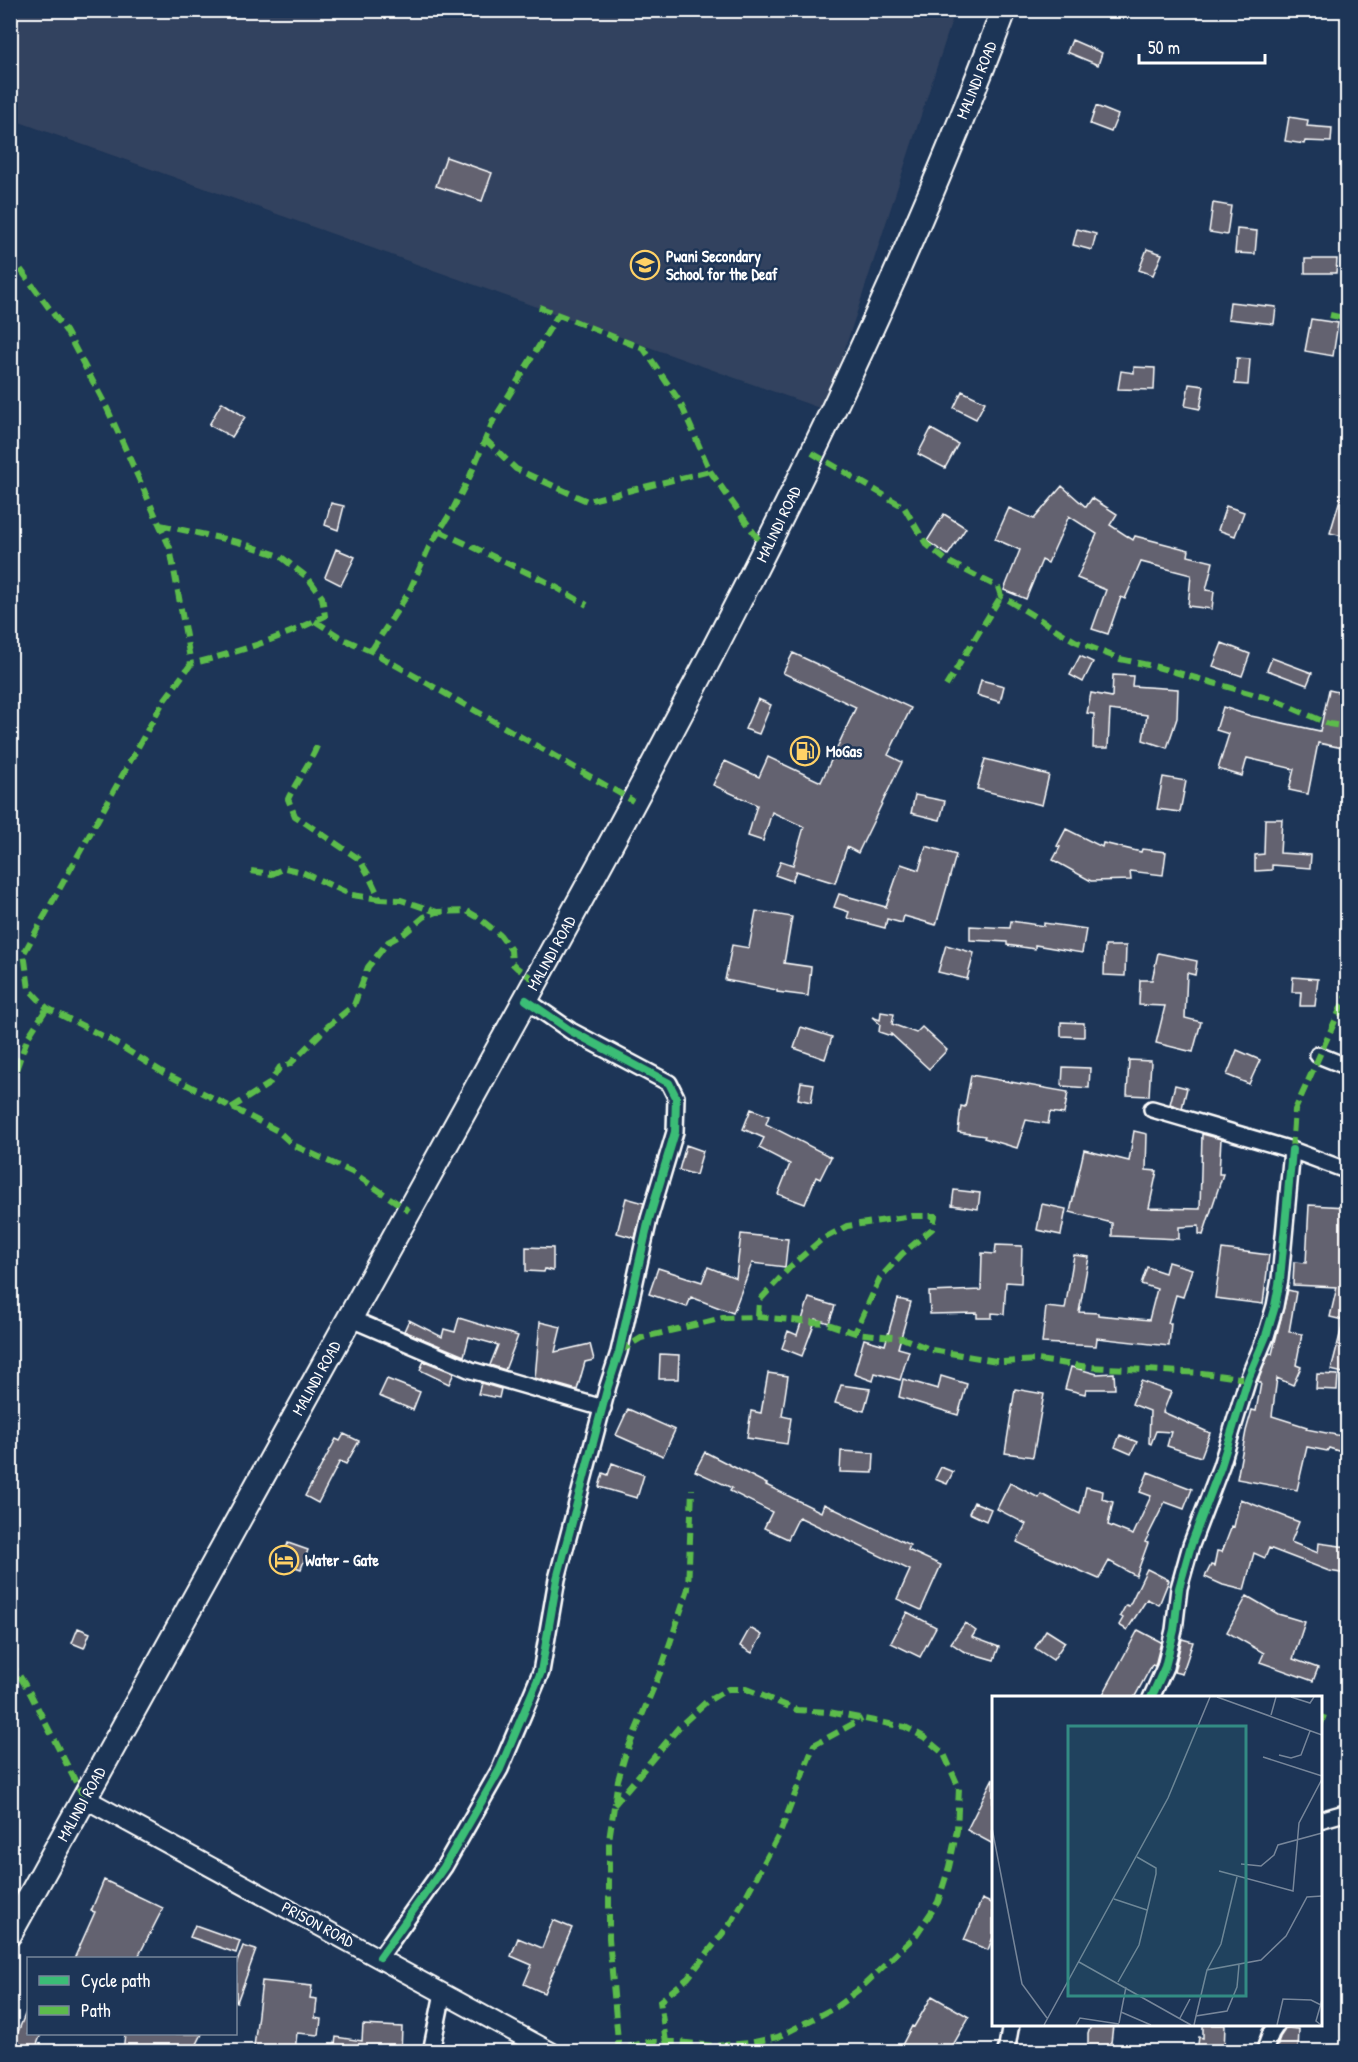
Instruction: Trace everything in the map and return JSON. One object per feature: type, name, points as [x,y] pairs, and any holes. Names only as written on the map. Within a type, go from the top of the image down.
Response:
[{"type":"highway","name":"MALINDI ROAD","points":[[10,1933],[526,1000],[771,539],[851,371],[935,183],[1004,10]]},
{"type":"street","points":[[380,1957],[444,1867],[500,1769],[541,1672],[557,1579],[620,1352],[649,1219],[675,1132],[676,1097],[669,1083],[571,1031],[526,1000]]},
{"type":"street","points":[[1318,1055],[1347,1067]]},
{"type":"street","points":[[1152,1109],[1292,1150],[1347,1171]]},
{"type":"street","points":[[1152,1696],[1165,1667],[1174,1630],[1179,1588],[1191,1545],[1221,1466],[1248,1379],[1266,1336],[1275,1306],[1280,1279],[1292,1150]]},
{"type":"street","points":[[349,1318],[471,1370],[603,1407]]},
{"type":"street","name":"PRISON ROAD","points":[[84,1798],[551,2052]]},
{"type":"street","points":[[1322,1819],[1347,1812]]},
{"type":"street","points":[[431,2052],[442,1993]]},
{"type":"street","points":[[1006,2052],[1011,2026]]},
{"type":"street","points":[[1264,2052],[1276,2026]]},
{"type":"shaded area","name":"Pwani Secondary School for the Deaf","points":[[11,11],[955,11],[825,410],[11,119]]},
{"type":"building","points":[[1072,40],[1102,53],[1098,65],[1067,52]]},
{"type":"building","points":[[1096,106],[1118,115],[1111,132],[1090,124]]},
{"type":"building","points":[[1289,117],[1308,120],[1307,126],[1332,128],[1331,142],[1305,141],[1304,144],[1285,141]]},
{"type":"building","points":[[446,157],[492,173],[482,201],[436,186]]},
{"type":"building","points":[[1213,203],[1231,206],[1227,235],[1209,232]]},
{"type":"building","points":[[1077,229],[1096,234],[1092,250],[1073,245]]},
{"type":"building","points":[[1237,229],[1257,231],[1255,254],[1235,253]]},
{"type":"building","points":[[1147,249],[1162,254],[1153,275],[1139,270]]},
{"type":"building","points":[[1305,259],[1337,259],[1336,273],[1305,273]]},
{"type":"building","points":[[1230,302],[1276,307],[1274,324],[1228,319]]},
{"type":"building","points":[[1311,319],[1338,323],[1333,356],[1305,351]]},
{"type":"building","points":[[1237,358],[1250,359],[1248,385],[1235,384]]},
{"type":"building","points":[[1134,367],[1155,368],[1154,390],[1118,389],[1121,371],[1134,373]]},
{"type":"building","points":[[1189,384],[1204,386],[1200,409],[1185,406]]},
{"type":"building","points":[[962,391],[985,402],[976,419],[954,408]]},
{"type":"building","points":[[222,402],[245,417],[232,437],[209,425]]},
{"type":"building","points":[[931,429],[958,444],[945,468],[918,454]]},
{"type":"building","points":[[1062,486],[1086,507],[1092,498],[1117,514],[1110,525],[1133,540],[1135,536],[1189,550],[1188,556],[1213,562],[1206,590],[1214,591],[1212,609],[1188,606],[1191,575],[1141,562],[1125,599],[1121,597],[1108,634],[1092,629],[1106,590],[1077,578],[1097,534],[1069,516],[1048,563],[1042,560],[1026,599],[1004,590],[1020,550],[995,539],[1009,508],[1034,519]]},
{"type":"building","points":[[1344,486],[1347,487],[1347,537],[1330,533]]},
{"type":"building","points":[[331,503],[344,506],[338,530],[325,525]]},
{"type":"building","points":[[1226,506],[1244,512],[1235,536],[1218,530]]},
{"type":"building","points":[[944,514],[966,528],[948,555],[927,541]]},
{"type":"building","points":[[336,549],[355,557],[341,585],[325,577]]},
{"type":"building","points":[[1222,643],[1250,654],[1242,676],[1213,666]]},
{"type":"building","points":[[793,653],[911,708],[888,755],[902,762],[858,853],[847,847],[835,883],[796,871],[792,881],[775,875],[781,861],[793,865],[804,827],[772,812],[763,841],[748,836],[757,805],[713,785],[725,761],[759,777],[768,757],[821,782],[856,707],[783,673]]},
{"type":"building","points":[[1080,656],[1093,662],[1083,682],[1070,675]]},
{"type":"building","points":[[1272,658],[1312,673],[1307,685],[1267,670]]},
{"type":"building","points":[[1113,675],[1133,676],[1132,686],[1178,689],[1177,718],[1167,748],[1143,740],[1147,715],[1110,710],[1108,748],[1093,748],[1094,714],[1087,713],[1091,693],[1112,697]]},
{"type":"building","points":[[981,680],[1004,686],[1000,702],[977,695]]},
{"type":"building","points":[[1329,690],[1347,694],[1347,729],[1343,748],[1318,743],[1308,794],[1289,790],[1294,769],[1247,758],[1242,776],[1218,769],[1229,734],[1216,730],[1223,707],[1251,716],[1320,731]]},
{"type":"building","points":[[758,699],[771,705],[759,734],[745,729]]},
{"type":"building","points":[[985,759],[1049,775],[1042,805],[977,789]]},
{"type":"building","points":[[1163,777],[1186,781],[1180,812],[1157,809]]},
{"type":"building","points":[[915,795],[945,801],[940,820],[911,813]]},
{"type":"building","points":[[1265,819],[1282,819],[1280,853],[1311,855],[1310,868],[1272,865],[1272,870],[1255,871],[1255,855],[1264,854]]},
{"type":"building","points":[[1066,829],[1102,847],[1103,843],[1141,852],[1142,849],[1166,852],[1163,875],[1130,871],[1131,880],[1091,881],[1053,860]]},
{"type":"building","points":[[926,846],[956,855],[936,925],[904,916],[902,923],[887,919],[885,928],[847,918],[849,912],[834,907],[839,894],[886,907],[901,864],[919,870]]},
{"type":"building","points":[[756,911],[792,917],[784,963],[811,967],[808,996],[777,992],[777,990],[725,980],[732,945],[749,948]]},
{"type":"building","points":[[1011,921],[1086,929],[1082,953],[1035,945],[1035,949],[1007,945],[1007,942],[970,940],[970,926],[1010,928]]},
{"type":"building","points":[[946,945],[974,953],[967,979],[938,972]]},
{"type":"building","points":[[1105,946],[1126,946],[1125,976],[1104,975]]},
{"type":"building","points":[[1158,953],[1197,961],[1195,975],[1187,973],[1185,1018],[1201,1022],[1193,1052],[1156,1043],[1165,1006],[1139,1005],[1140,980],[1152,980]]},
{"type":"building","points":[[1293,977],[1318,979],[1315,1006],[1300,1006],[1301,992],[1292,992]]},
{"type":"building","points":[[881,1012],[894,1014],[892,1024],[916,1033],[922,1027],[947,1050],[929,1069],[891,1034],[891,1036],[879,1032],[880,1024],[872,1017],[880,1020]]},
{"type":"building","points":[[1061,1022],[1084,1023],[1084,1037],[1061,1036]]},
{"type":"building","points":[[801,1027],[832,1037],[825,1059],[794,1048]]},
{"type":"building","points":[[1237,1050],[1260,1060],[1249,1084],[1227,1075]]},
{"type":"building","points":[[1129,1060],[1151,1061],[1149,1096],[1127,1095]]},
{"type":"building","points":[[1063,1067],[1090,1068],[1089,1088],[1062,1086]]},
{"type":"building","points":[[971,1075],[1068,1092],[1064,1114],[1050,1112],[1048,1124],[1026,1120],[1017,1148],[984,1138],[985,1136],[958,1132],[961,1106],[965,1107]]},
{"type":"building","points":[[801,1082],[814,1084],[811,1102],[798,1099]]},
{"type":"building","points":[[1175,1085],[1187,1088],[1182,1108],[1170,1104]]},
{"type":"building","points":[[751,1109],[769,1116],[766,1124],[831,1157],[820,1179],[816,1177],[805,1204],[778,1194],[790,1164],[759,1148],[764,1138],[743,1129]]},
{"type":"building","points":[[1134,1131],[1147,1134],[1146,1170],[1157,1171],[1149,1208],[1200,1209],[1202,1134],[1221,1139],[1219,1174],[1223,1174],[1203,1235],[1199,1234],[1199,1226],[1179,1227],[1179,1239],[1112,1236],[1112,1223],[1070,1212],[1084,1150],[1129,1161]]},
{"type":"building","points":[[686,1145],[703,1151],[696,1175],[679,1170]]},
{"type":"building","points":[[954,1190],[980,1193],[978,1209],[952,1205]]},
{"type":"building","points":[[626,1198],[644,1203],[635,1238],[617,1233]]},
{"type":"building","points":[[1042,1204],[1066,1209],[1061,1235],[1037,1230]]},
{"type":"building","points":[[1309,1205],[1347,1207],[1347,1321],[1330,1317],[1337,1287],[1293,1285],[1294,1262],[1306,1263]]},
{"type":"building","points":[[741,1234],[788,1239],[785,1267],[752,1263],[733,1313],[691,1297],[687,1307],[649,1294],[658,1268],[702,1282],[708,1267],[736,1278]]},
{"type":"building","points":[[996,1245],[1022,1246],[1021,1283],[1006,1282],[1004,1314],[992,1313],[992,1318],[977,1318],[977,1313],[930,1314],[929,1292],[981,1290],[982,1253],[995,1254]]},
{"type":"building","points":[[526,1247],[553,1248],[553,1271],[545,1269],[544,1272],[526,1271]]},
{"type":"building","points":[[1222,1249],[1269,1255],[1263,1304],[1215,1298]]},
{"type":"building","points":[[1074,1255],[1089,1257],[1079,1312],[1098,1313],[1098,1315],[1149,1320],[1157,1289],[1141,1284],[1147,1267],[1165,1273],[1168,1262],[1192,1269],[1183,1297],[1176,1295],[1168,1323],[1171,1323],[1169,1346],[1097,1338],[1096,1346],[1042,1343],[1046,1307],[1065,1309]]},
{"type":"building","points":[[1288,1290],[1296,1292],[1289,1332],[1302,1334],[1296,1365],[1301,1367],[1293,1385],[1277,1378],[1272,1416],[1307,1427],[1306,1429],[1347,1437],[1347,1454],[1329,1448],[1327,1451],[1307,1447],[1297,1490],[1237,1479],[1246,1431],[1252,1410],[1256,1411],[1261,1383],[1258,1381],[1269,1353],[1272,1354]]},
{"type":"building","points":[[809,1298],[835,1306],[829,1323],[816,1319],[802,1356],[782,1348],[788,1331],[797,1335]]},
{"type":"building","points":[[898,1299],[911,1302],[898,1348],[909,1351],[900,1380],[875,1373],[873,1381],[854,1374],[864,1339],[885,1345]]},
{"type":"building","points":[[459,1318],[518,1336],[505,1370],[490,1365],[498,1345],[469,1337],[464,1356],[404,1331],[409,1320],[442,1337],[444,1329],[455,1332]]},
{"type":"building","points":[[540,1322],[561,1327],[555,1352],[590,1344],[594,1360],[585,1362],[577,1390],[535,1378]]},
{"type":"building","points":[[1343,1323],[1347,1324],[1347,1374],[1331,1370]]},
{"type":"building","points":[[660,1354],[679,1355],[678,1379],[659,1379]]},
{"type":"building","points":[[424,1361],[454,1373],[449,1384],[420,1370]]},
{"type":"building","points":[[1071,1367],[1097,1374],[1114,1373],[1115,1389],[1086,1389],[1085,1394],[1065,1389]]},
{"type":"building","points":[[768,1373],[788,1376],[782,1416],[791,1418],[787,1444],[747,1438],[751,1411],[761,1413]]},
{"type":"building","points":[[1317,1374],[1338,1375],[1337,1390],[1316,1389]]},
{"type":"building","points":[[941,1376],[967,1384],[958,1415],[899,1397],[903,1379],[938,1389]]},
{"type":"building","points":[[387,1379],[420,1392],[413,1410],[379,1396]]},
{"type":"building","points":[[1141,1381],[1171,1392],[1163,1412],[1210,1433],[1201,1457],[1167,1446],[1171,1432],[1156,1431],[1151,1444],[1149,1443],[1150,1411],[1132,1404]]},
{"type":"building","points":[[481,1383],[501,1389],[499,1398],[478,1394]]},
{"type":"building","points":[[841,1385],[870,1389],[864,1411],[835,1403]]},
{"type":"building","points":[[1015,1389],[1044,1394],[1033,1457],[1005,1453]]},
{"type":"building","points":[[628,1409],[675,1430],[663,1456],[616,1435]]},
{"type":"building","points":[[344,1434],[359,1441],[346,1464],[340,1461],[318,1503],[305,1496],[336,1439],[340,1441]]},
{"type":"building","points":[[1120,1435],[1137,1442],[1131,1454],[1115,1447]]},
{"type":"building","points":[[841,1451],[874,1453],[873,1473],[840,1472]]},
{"type":"building","points":[[705,1452],[821,1512],[824,1504],[910,1545],[908,1550],[941,1565],[921,1610],[897,1599],[910,1570],[799,1517],[788,1539],[764,1528],[772,1512],[730,1491],[732,1488],[695,1471]]},
{"type":"building","points":[[612,1463],[644,1475],[637,1498],[599,1487],[603,1473],[608,1475]]},
{"type":"building","points":[[941,1467],[953,1472],[947,1484],[935,1479]]},
{"type":"building","points":[[1148,1472],[1192,1489],[1184,1509],[1165,1502],[1145,1542],[1148,1543],[1136,1576],[1109,1561],[1099,1579],[1017,1542],[1026,1524],[997,1509],[1010,1483],[1039,1498],[1041,1494],[1080,1514],[1086,1487],[1103,1491],[1102,1499],[1113,1502],[1108,1525],[1133,1535],[1151,1496],[1140,1492]]},
{"type":"building","points":[[1240,1499],[1299,1522],[1291,1542],[1318,1553],[1319,1543],[1347,1547],[1347,1574],[1329,1571],[1269,1548],[1265,1558],[1254,1553],[1244,1590],[1223,1585],[1205,1577],[1211,1565],[1214,1566],[1217,1551],[1222,1552],[1232,1526],[1234,1527]]},
{"type":"building","points":[[974,1502],[991,1509],[986,1521],[969,1513]]},
{"type":"building","points":[[288,1543],[308,1550],[301,1569],[281,1562]]},
{"type":"building","points":[[1147,1569],[1169,1580],[1159,1605],[1147,1599],[1127,1630],[1119,1625],[1123,1618],[1120,1616],[1126,1605],[1129,1606]]},
{"type":"building","points":[[1247,1596],[1278,1614],[1305,1622],[1293,1659],[1318,1668],[1313,1681],[1260,1662],[1264,1653],[1227,1632]]},
{"type":"building","points":[[907,1612],[936,1627],[920,1657],[891,1643]]},
{"type":"building","points":[[965,1623],[976,1631],[972,1637],[999,1647],[994,1660],[963,1651],[951,1643]]},
{"type":"building","points":[[78,1628],[90,1633],[84,1648],[72,1643]]},
{"type":"building","points":[[750,1628],[762,1635],[752,1653],[740,1646]]},
{"type":"building","points":[[1046,1630],[1065,1642],[1053,1660],[1035,1648]]},
{"type":"building","points":[[1138,1630],[1161,1642],[1155,1666],[1152,1665],[1135,1696],[1102,1696]]},
{"type":"building","points":[[1182,1639],[1193,1642],[1182,1674],[1174,1672]]},
{"type":"building","points":[[992,1780],[992,1843],[967,1830]]},
{"type":"building","points":[[104,1880],[163,1908],[138,1957],[75,1957],[95,1912],[91,1911]]},
{"type":"building","points":[[982,1899],[992,1904],[992,1940],[988,1950],[964,1940]]},
{"type":"building","points":[[553,1920],[572,1928],[544,1993],[524,1984],[532,1965],[511,1956],[518,1938],[542,1948]]},
{"type":"building","points":[[195,1925],[240,1941],[236,1953],[190,1937]]},
{"type":"building","points":[[243,1946],[256,1950],[237,2002],[237,1962]]},
{"type":"building","points":[[262,1981],[312,1986],[310,1998],[317,1999],[315,2018],[321,2019],[319,2035],[297,2033],[295,2051],[254,2047]]},
{"type":"building","points":[[932,1996],[969,2017],[949,2052],[909,2052],[901,2047]]},
{"type":"building","points":[[27,2010],[27,2035],[41,2035],[34,2052],[10,2052]]},
{"type":"building","points":[[363,2025],[402,2027],[401,2052],[334,2052],[336,2037],[362,2041]]},
{"type":"building","points":[[1091,2026],[1113,2026],[1110,2052],[1088,2052],[1088,2034]]},
{"type":"building","points":[[1203,2026],[1225,2026],[1224,2052],[1197,2052],[1199,2037],[1203,2038]]},
{"type":"building","points":[[1286,2028],[1299,2029],[1298,2052],[1276,2052],[1280,2037]]},
{"type":"building","points":[[125,2035],[202,2035],[193,2052],[123,2052]]},
{"type":"marked path","points":[[10,255],[66,331],[107,408],[170,548],[191,664]]},
{"type":"marked path","points":[[539,307],[644,349],[680,402],[710,471],[766,550]]},
{"type":"marked path","points":[[371,651],[409,592],[429,547],[452,511],[470,476],[493,421],[558,315]]},
{"type":"marked path","points":[[1330,315],[1348,319]]},
{"type":"marked path","points":[[485,439],[516,469],[587,501],[710,471]]},
{"type":"marked path","points":[[812,453],[904,507],[926,544],[947,561],[998,587],[1001,596],[1075,641],[1120,659],[1274,700],[1329,724],[1348,727]]},
{"type":"marked path","points":[[160,525],[238,542],[280,556],[308,578],[322,597],[325,616],[259,644],[191,664],[163,702],[24,953],[29,989],[47,1008],[109,1039],[164,1073],[278,1131],[293,1145],[352,1172],[409,1211]]},
{"type":"marked path","points":[[439,531],[545,581],[587,605]]},
{"type":"marked path","points":[[946,686],[1001,596]]},
{"type":"marked path","points":[[315,621],[343,639],[371,651],[633,801]]},
{"type":"marked path","points":[[317,746],[288,799],[295,816],[359,859],[380,899],[401,900],[437,912]]},
{"type":"marked path","points":[[251,871],[272,874],[285,868],[302,872],[352,895],[380,899]]},
{"type":"marked path","points":[[231,1108],[269,1084],[280,1067],[290,1064],[328,1026],[354,1005],[368,967],[388,942],[405,933],[424,917],[437,912],[467,911],[500,935],[511,950],[512,963],[536,981]]},
{"type":"marked path","points":[[1292,1150],[1295,1110],[1348,992]]},
{"type":"marked path","points":[[10,1086],[28,1037],[47,1008]]},
{"type":"marked path","points":[[758,1317],[759,1301],[792,1265],[821,1240],[847,1226],[912,1216],[935,1216],[932,1229],[902,1254],[880,1278],[855,1333]]},
{"type":"marked path","points":[[619,1352],[641,1338],[723,1318],[758,1317],[825,1323],[855,1333],[902,1338],[932,1350],[1002,1362],[1038,1360],[1089,1367],[1202,1373],[1248,1379]]},
{"type":"marked path","points":[[619,2052],[609,1938],[609,1840],[618,1780],[625,1756],[661,1670],[688,1589],[692,1489]]},
{"type":"marked path","points":[[10,1661],[29,1691],[84,1798]]},
{"type":"marked path","points":[[614,1805],[680,1726],[706,1702],[728,1689],[746,1689],[797,1710],[829,1712],[905,1727],[924,1737],[944,1754],[959,1788],[957,1830],[938,1902],[916,1935],[862,1987],[836,2007],[778,2037],[749,2043],[713,2046],[648,2042],[620,2049]]},
{"type":"marked path","points":[[1322,1720],[1324,1715]]},
{"type":"marked path","points":[[666,2042],[660,2001],[688,1978],[733,1920],[780,1833],[814,1745],[862,1719]]},
{"type":"cycle path","points":[[380,1957],[444,1867],[500,1769],[541,1672],[557,1579],[619,1352],[649,1219],[675,1132],[676,1097],[669,1083],[571,1031],[526,1000]]},
{"type":"cycle path","points":[[1152,1696],[1165,1667],[1174,1630],[1179,1588],[1191,1545],[1221,1466],[1248,1379],[1266,1336],[1275,1306],[1280,1279],[1292,1150]]},
{"type":"place","name":"Pwani Secondary School for the Deaf","points":[[645,265]]},
{"type":"place","name":"MoGas","points":[[805,751]]},
{"type":"place","name":"Water - Gate","points":[[284,1560]]}]
